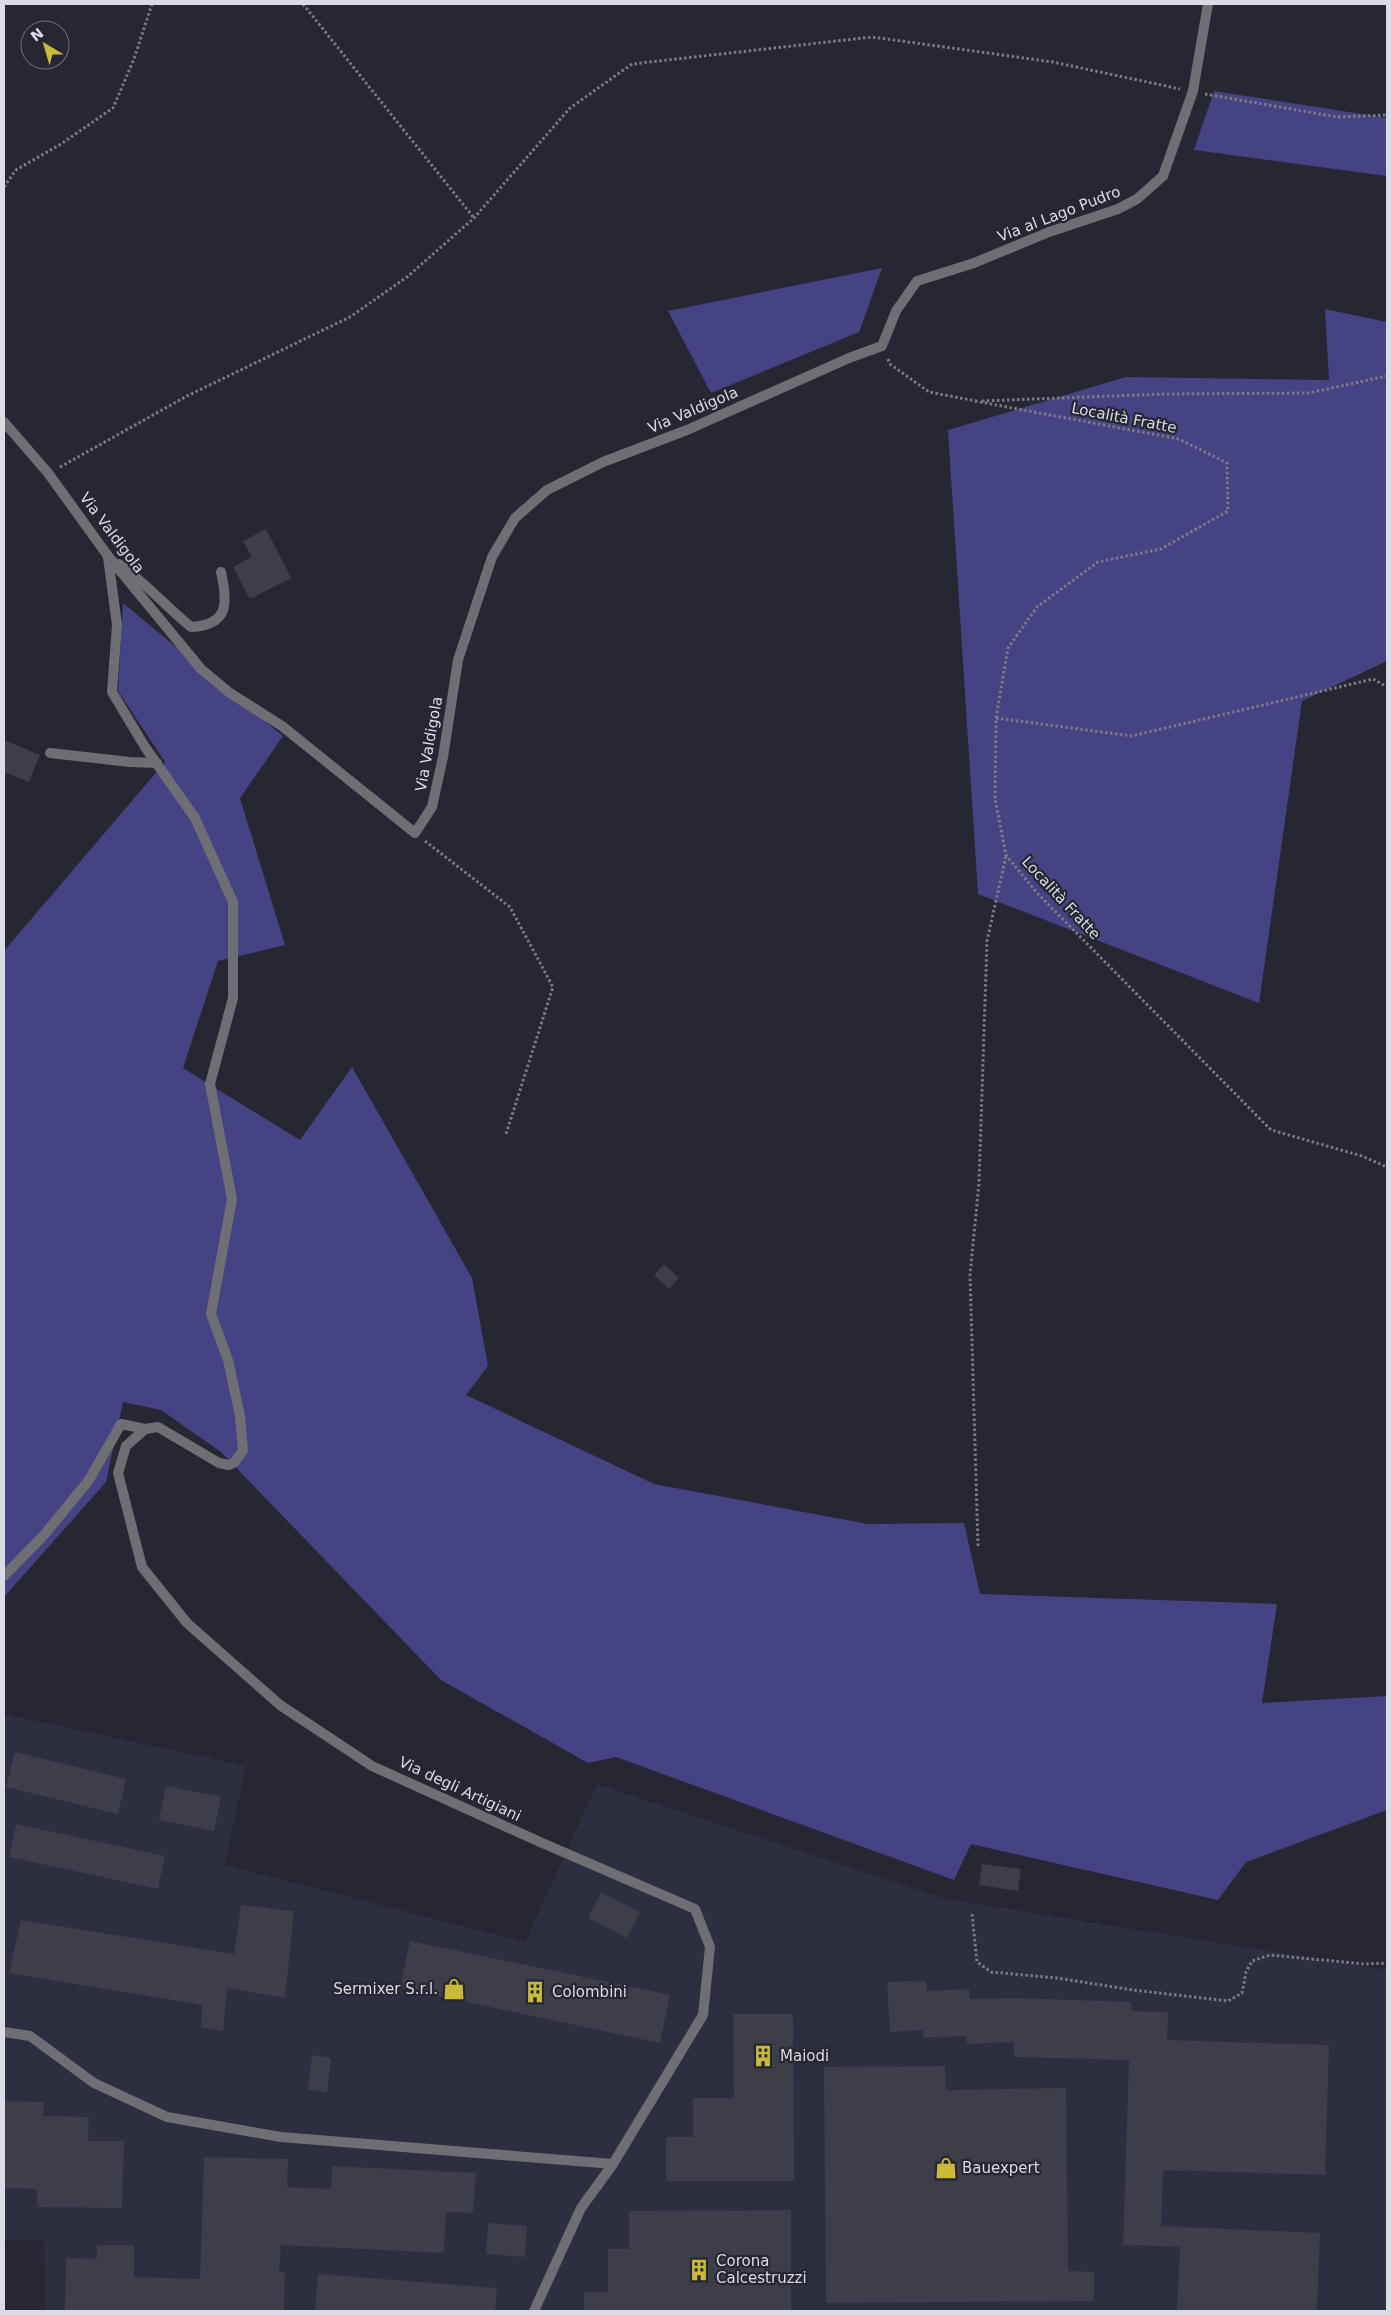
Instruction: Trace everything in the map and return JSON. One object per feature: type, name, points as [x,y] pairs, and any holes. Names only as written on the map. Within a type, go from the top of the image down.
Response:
[{"type":"street","name":"Via al Lago Pudro","points":[[882,346],[896,311],[917,281],[974,263],[1049,232],[1118,209],[1137,199],[1163,176],[1193,91],[1208,4]]},
{"type":"street","name":"Via Valdigola","points":[[4,422],[48,473],[108,556],[201,669],[230,693],[282,726],[415,833],[432,807],[443,757],[458,660],[492,557],[514,518],[547,490],[603,462],[687,430],[849,358],[882,346]]},
{"type":"street","points":[[108,556],[132,573],[191,627],[207,626],[223,614],[226,600],[221,572]]},
{"type":"street","points":[[4,1576],[44,1535],[89,1480],[121,1424],[145,1429],[158,1426],[220,1462],[229,1465],[235,1462],[243,1450],[240,1416],[228,1360],[211,1314],[232,1199],[210,1084],[233,998],[233,902],[195,818],[112,692],[117,625],[108,556]]},
{"type":"street","points":[[50,753],[122,762],[157,763]]},
{"type":"street","name":"Via degli Artigiani","points":[[145,1429],[126,1446],[118,1474],[142,1567],[187,1623],[280,1704],[372,1766],[695,1909],[710,1948],[702,2014],[613,2164],[580,2208],[534,2311]]},
{"type":"street","points":[[4,2032],[30,2036],[94,2083],[167,2117],[281,2137],[613,2164]]},
{"type":"path","points":[[4,187],[16,170],[62,144],[113,108],[134,59],[152,4]]},
{"type":"path","points":[[303,4],[474,218]]},
{"type":"path","points":[[48,473],[187,396],[350,317],[407,277],[474,218],[570,108],[632,64],[872,37],[1053,62],[1193,91],[1337,117],[1387,115]]},
{"type":"path","points":[[882,346],[890,364],[930,392],[975,402],[1164,394],[1309,393],[1387,376]]},
{"type":"path","name":"Località Fratte","points":[[975,402],[1179,439],[1227,462],[1228,511],[1161,549],[1098,562],[1037,607],[1008,648],[996,718],[994,798],[1006,855],[1037,893],[1271,1130],[1362,1156],[1387,1167]]},
{"type":"path","points":[[996,718],[1132,736],[1231,712],[1306,697],[1373,679],[1387,687]]},
{"type":"path","points":[[415,833],[510,907],[553,988],[506,1134]]},
{"type":"path","points":[[978,1546],[970,1275],[979,1182],[987,941],[1006,855]]},
{"type":"path","points":[[972,1914],[977,1962],[991,1972],[1057,1978],[1133,1990],[1228,2000],[1242,1993],[1246,1972],[1252,1961],[1270,1955],[1365,1964],[1387,1963]]},
{"type":"shaded area","points":[[1214,91],[1387,118],[1387,176],[1194,150]]},
{"type":"shaded area","points":[[882,268],[859,332],[711,393],[668,311]]},
{"type":"shaded area","points":[[1325,309],[1387,322],[1387,661],[1302,701],[1259,1003],[978,894],[948,430],[1126,377],[1329,380]]},
{"type":"shaded area","points":[[123,603],[283,736],[240,798],[285,945],[218,961],[183,1068],[300,1140],[352,1067],[472,1278],[488,1366],[466,1395],[654,1484],[868,1524],[964,1523],[980,1594],[1277,1604],[1262,1703],[1387,1696],[1387,1810],[1246,1862],[1218,1900],[971,1844],[954,1880],[616,1757],[588,1763],[441,1680],[221,1452],[161,1410],[123,1402],[106,1482],[4,1597],[4,951],[165,762],[118,691]]},
{"type":"shaded area","points":[[4,1714],[246,1766],[225,1865],[525,1942],[597,1784],[946,1899],[1387,1970],[1387,2311],[45,2311],[44,2241],[4,2240]]},
{"type":"building","points":[[266,529],[291,578],[250,599],[233,567],[252,557],[243,541]]},
{"type":"building","points":[[4,740],[40,755],[29,782],[4,772]]},
{"type":"building","points":[[664,1264],[679,1278],[669,1289],[654,1275]]},
{"type":"building","points":[[15,1752],[126,1779],[118,1814],[6,1787]]},
{"type":"building","points":[[166,1786],[221,1797],[214,1831],[159,1820]]},
{"type":"building","points":[[16,1824],[165,1856],[158,1889],[9,1857]]},
{"type":"building","points":[[982,1864],[1021,1869],[1018,1891],[979,1885]]},
{"type":"building","points":[[601,1892],[640,1912],[627,1938],[588,1918]]},
{"type":"building","points":[[241,1905],[294,1911],[285,1998],[227,1988],[223,2031],[201,2028],[202,2005],[9,1973],[21,1920],[234,1954]]},
{"type":"building","name":"Colombini","points":[[410,1941],[670,1995],[660,2043],[400,1988]]},
{"type":"building","points":[[926,1981],[927,1991],[969,1989],[970,1999],[1016,1998],[1131,2002],[1131,2011],[1168,2012],[1167,2040],[1329,2045],[1325,2175],[1163,2170],[1161,2226],[1320,2233],[1317,2311],[1177,2311],[1180,2247],[1123,2245],[1129,2060],[1014,2057],[1014,2042],[967,2044],[966,2036],[923,2038],[923,2030],[890,2032],[887,1982]]},
{"type":"building","points":[[733,2014],[793,2014],[794,2181],[666,2181],[666,2137],[693,2137],[693,2098],[734,2098]]},
{"type":"building","points":[[312,2055],[331,2058],[327,2092],[308,2090]]},
{"type":"building","name":"Bauexpert","points":[[945,2066],[946,2090],[1066,2088],[1068,2271],[1094,2272],[1094,2301],[826,2303],[824,2067]]},
{"type":"building","points":[[4,2101],[44,2102],[43,2116],[89,2117],[88,2141],[124,2141],[122,2208],[37,2207],[37,2189],[4,2188]]},
{"type":"building","points":[[204,2157],[288,2159],[287,2187],[331,2189],[332,2166],[476,2173],[473,2213],[446,2212],[444,2253],[281,2245],[279,2271],[285,2272],[284,2311],[65,2311],[66,2258],[97,2259],[97,2245],[134,2245],[134,2277],[200,2279]]},
{"type":"building","name":"Corona Calcestruzzi","points":[[791,2210],[791,2311],[584,2311],[584,2292],[608,2292],[608,2249],[629,2249],[629,2211]]},
{"type":"building","points":[[488,2223],[527,2226],[525,2257],[486,2254]]},
{"type":"building","points":[[318,2274],[497,2288],[495,2311],[315,2311]]},
{"type":"place","name":"Sermixer S.r.l.","points":[[454,1989]]},
{"type":"place","name":"Colombini","points":[[535,1992]]},
{"type":"place","name":"Maiodi","points":[[763,2056]]},
{"type":"place","name":"Bauexpert","points":[[946,2168]]},
{"type":"place","name":"Corona Calcestruzzi","points":[[699,2270]]}]
